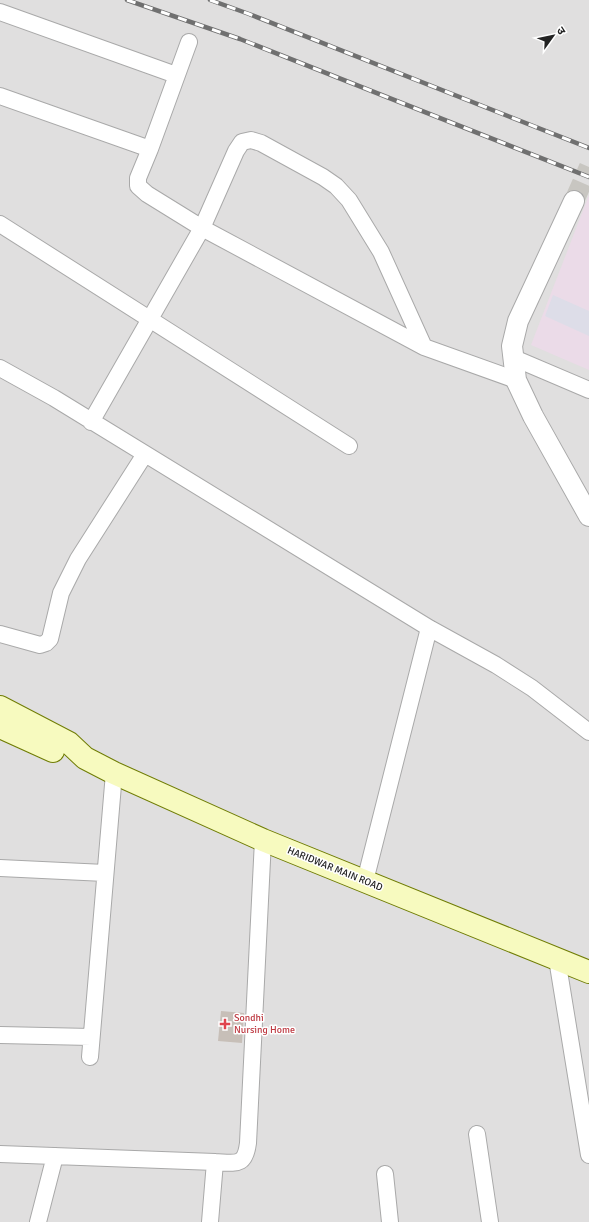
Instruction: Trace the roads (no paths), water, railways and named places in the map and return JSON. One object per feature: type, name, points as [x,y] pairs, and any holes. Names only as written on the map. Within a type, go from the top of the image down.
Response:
[{"type":"main road","name":"HARIDWAR MAIN ROAD","points":[[0,707],[69,744],[85,758],[114,773],[263,840],[589,972]]},
{"type":"main road","name":"HARIDWAR MAIN ROAD","points":[[0,727],[64,756],[85,758]]},
{"type":"street","points":[[0,12],[176,75]]},
{"type":"street","points":[[189,42],[138,178],[138,186],[147,194],[202,228],[424,347],[516,380]]},
{"type":"street","points":[[0,96],[150,148]]},
{"type":"street","points":[[91,422],[202,228],[236,151],[242,142],[251,140],[261,143],[323,177],[336,186],[349,200],[380,252],[424,347]]},
{"type":"street","points":[[574,201],[518,321],[512,346],[516,380],[533,416],[589,516]]},
{"type":"street","points":[[0,224],[349,446]]},
{"type":"street","points":[[514,358],[589,390]]},
{"type":"street","points":[[0,368],[145,454],[429,628],[496,665],[526,684],[589,732]]},
{"type":"street","points":[[0,634],[40,645],[50,639],[61,593],[78,559],[145,454]]},
{"type":"street","points":[[365,881],[429,628]]},
{"type":"street","points":[[90,1057],[114,773]]},
{"type":"street","points":[[0,1154],[215,1162],[236,1162],[242,1160],[246,1155],[248,1143],[263,840]]},
{"type":"street","points":[[0,868],[105,873]]},
{"type":"street","points":[[557,959],[589,1155]]},
{"type":"street","points":[[0,1035],[91,1037]]},
{"type":"street","points":[[477,1134],[490,1222]]},
{"type":"street","points":[[38,1222],[55,1156]]},
{"type":"street","points":[[210,1222],[215,1162]]},
{"type":"street","points":[[385,1174],[390,1222]]},
{"type":"tunnel","points":[[574,201],[589,167]]},
{"type":"railway","points":[[127,0],[240,39],[589,177]]},
{"type":"railway","points":[[210,0],[589,148]]},
{"type":"place","name":"Sondhi Nursing Home","points":[[225,1024]]}]
